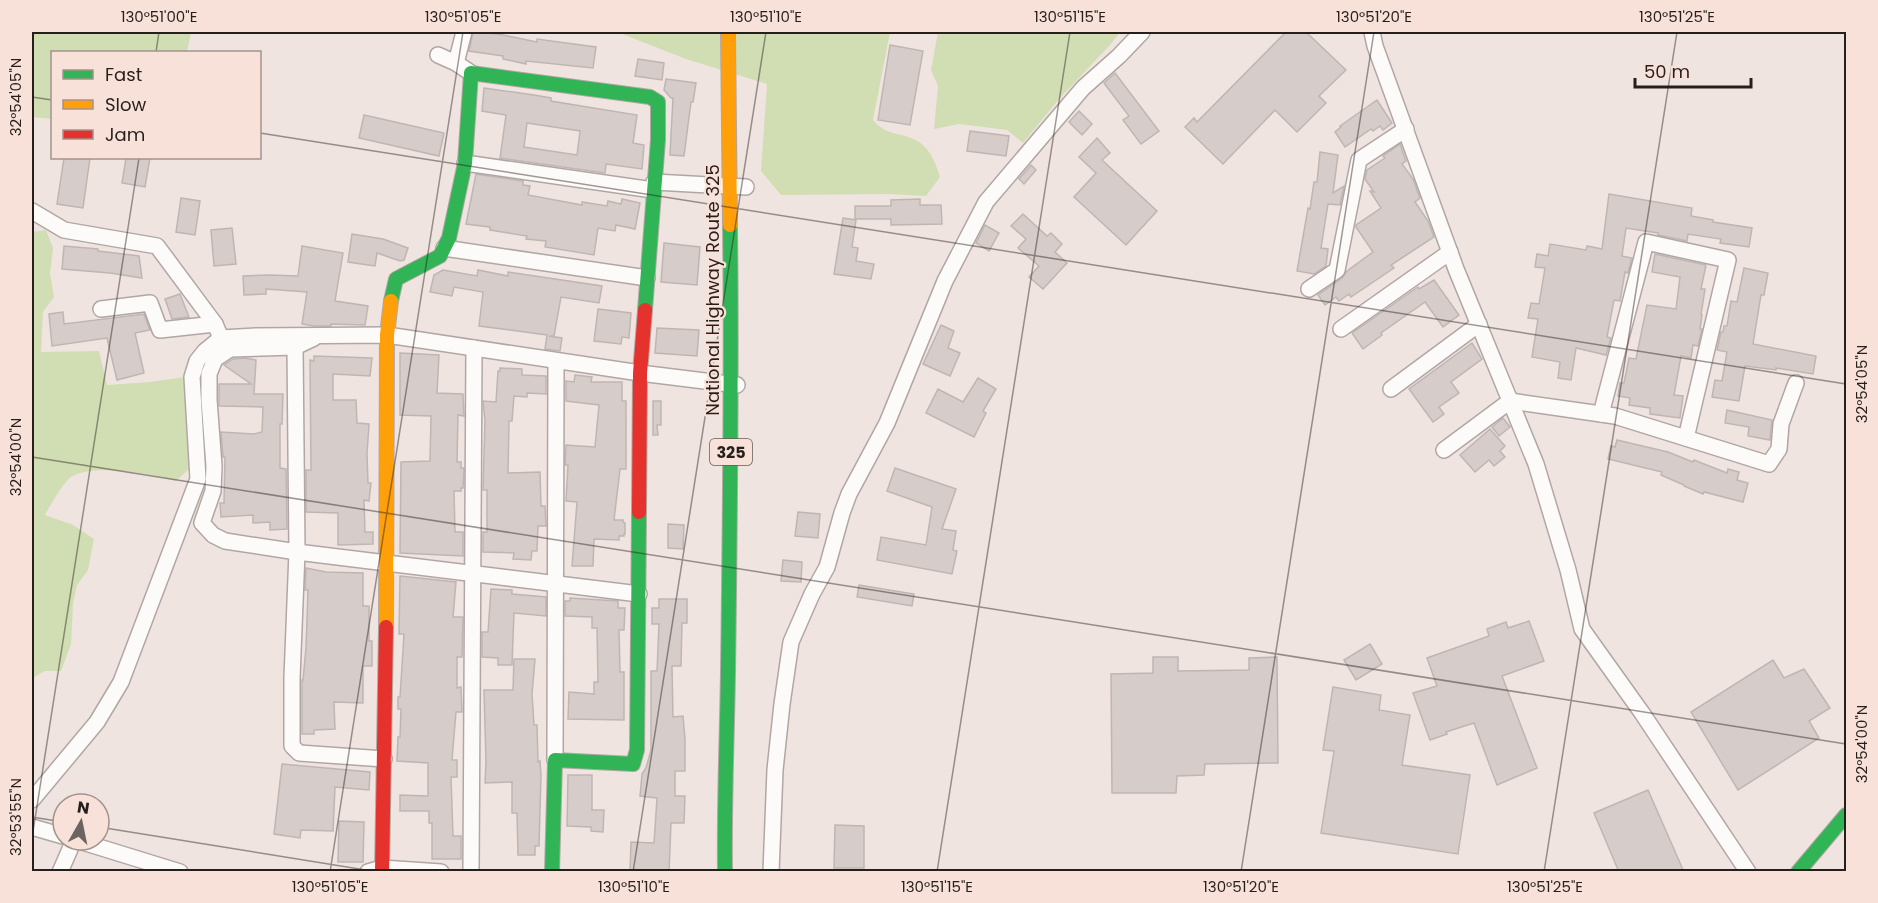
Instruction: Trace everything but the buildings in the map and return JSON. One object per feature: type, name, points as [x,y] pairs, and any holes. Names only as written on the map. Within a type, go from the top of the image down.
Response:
[{"type":"main road","name":"National Highway Route 325","points":[[725,872],[724,821],[728,692],[742,386],[729,185],[728,32]]},
{"type":"main road","points":[[377,870],[384,759],[387,335],[396,279],[440,256],[449,238],[465,163],[471,73],[650,97],[658,102],[658,141],[640,373],[637,750],[633,764],[555,760],[552,872]]},
{"type":"main road","points":[[1798,872],[1846,815]]},
{"type":"street","points":[[456,63],[464,32]]},
{"type":"street","points":[[771,872],[774,780],[791,642],[812,594],[827,567],[849,494],[887,423],[945,281],[986,202],[1004,178],[1083,88],[1142,32]]},
{"type":"street","points":[[1372,32],[1375,46],[1450,252],[1536,464],[1568,570],[1582,629],[1642,713],[1748,872]]},
{"type":"street","points":[[438,55],[471,73]]},
{"type":"street","points":[[1309,289],[1337,270],[1359,160],[1406,129]]},
{"type":"street","points":[[465,163],[654,186],[729,185],[746,187]]},
{"type":"street","points":[[32,211],[63,230],[157,246],[215,324],[221,338]]},
{"type":"street","points":[[1600,414],[1646,242],[1728,260],[1686,438]]},
{"type":"street","points":[[444,248],[647,278]]},
{"type":"street","points":[[1341,329],[1450,252]]},
{"type":"street","points":[[101,309],[150,303],[160,330],[215,324]]},
{"type":"street","points":[[1391,388],[1479,324]]},
{"type":"street","points":[[32,800],[97,722],[121,682],[198,479],[192,377],[197,362],[205,351],[221,338],[387,335],[742,386]]},
{"type":"street","points":[[320,336],[295,347],[230,350],[215,359],[209,374],[208,400],[214,466],[213,491],[202,523],[213,535],[225,541],[297,552],[639,594]]},
{"type":"street","points":[[295,347],[297,552],[292,746],[299,753],[384,759]]},
{"type":"street","points":[[471,872],[474,348]]},
{"type":"street","points":[[555,760],[556,361]]},
{"type":"street","points":[[1444,450],[1510,401],[1615,416],[1769,464],[1779,449],[1781,424],[1796,383]]},
{"type":"street","points":[[32,827],[51,833]]},
{"type":"street","points":[[111,851],[180,872]]},
{"type":"street","points":[[60,872],[69,852]]},
{"type":"street","points":[[377,870],[441,872]]},
{"type":"green space","points":[[32,32],[191,32],[187,51],[51,51],[51,119],[32,117]]},
{"type":"green space","points":[[617,32],[890,32],[873,120],[890,132],[907,136],[923,145],[937,167],[940,177],[926,196],[781,195],[761,171],[767,84],[686,59]]},
{"type":"green space","points":[[938,32],[1120,32],[1059,99],[1023,143],[1007,130],[959,124],[934,129],[938,86],[931,70]]},
{"type":"green space","points":[[46,230],[53,248],[50,274],[54,297],[43,312],[41,352],[99,351],[107,385],[185,377],[195,448],[189,469],[176,481],[123,471],[93,471],[71,477],[61,489],[45,515],[73,525],[94,539],[88,570],[77,585],[73,603],[71,644],[61,671],[44,671],[32,679],[32,232]]},
{"type":"traffic: fast","points":[[391,301],[396,279],[440,256],[449,238],[465,163],[471,73],[650,97],[658,102],[658,140],[645,310]]},
{"type":"traffic: fast","points":[[725,872],[731,337],[730,225]]},
{"type":"traffic: fast","points":[[552,872],[555,760],[633,764],[637,750],[639,512]]},
{"type":"traffic: fast","points":[[1798,872],[1846,815]]},
{"type":"traffic: slow","points":[[728,32],[730,225]]},
{"type":"traffic: slow","points":[[386,627],[387,335],[391,301]]},
{"type":"traffic: jam","points":[[639,512],[640,373],[645,310]]},
{"type":"traffic: jam","points":[[382,872],[386,627]]}]
